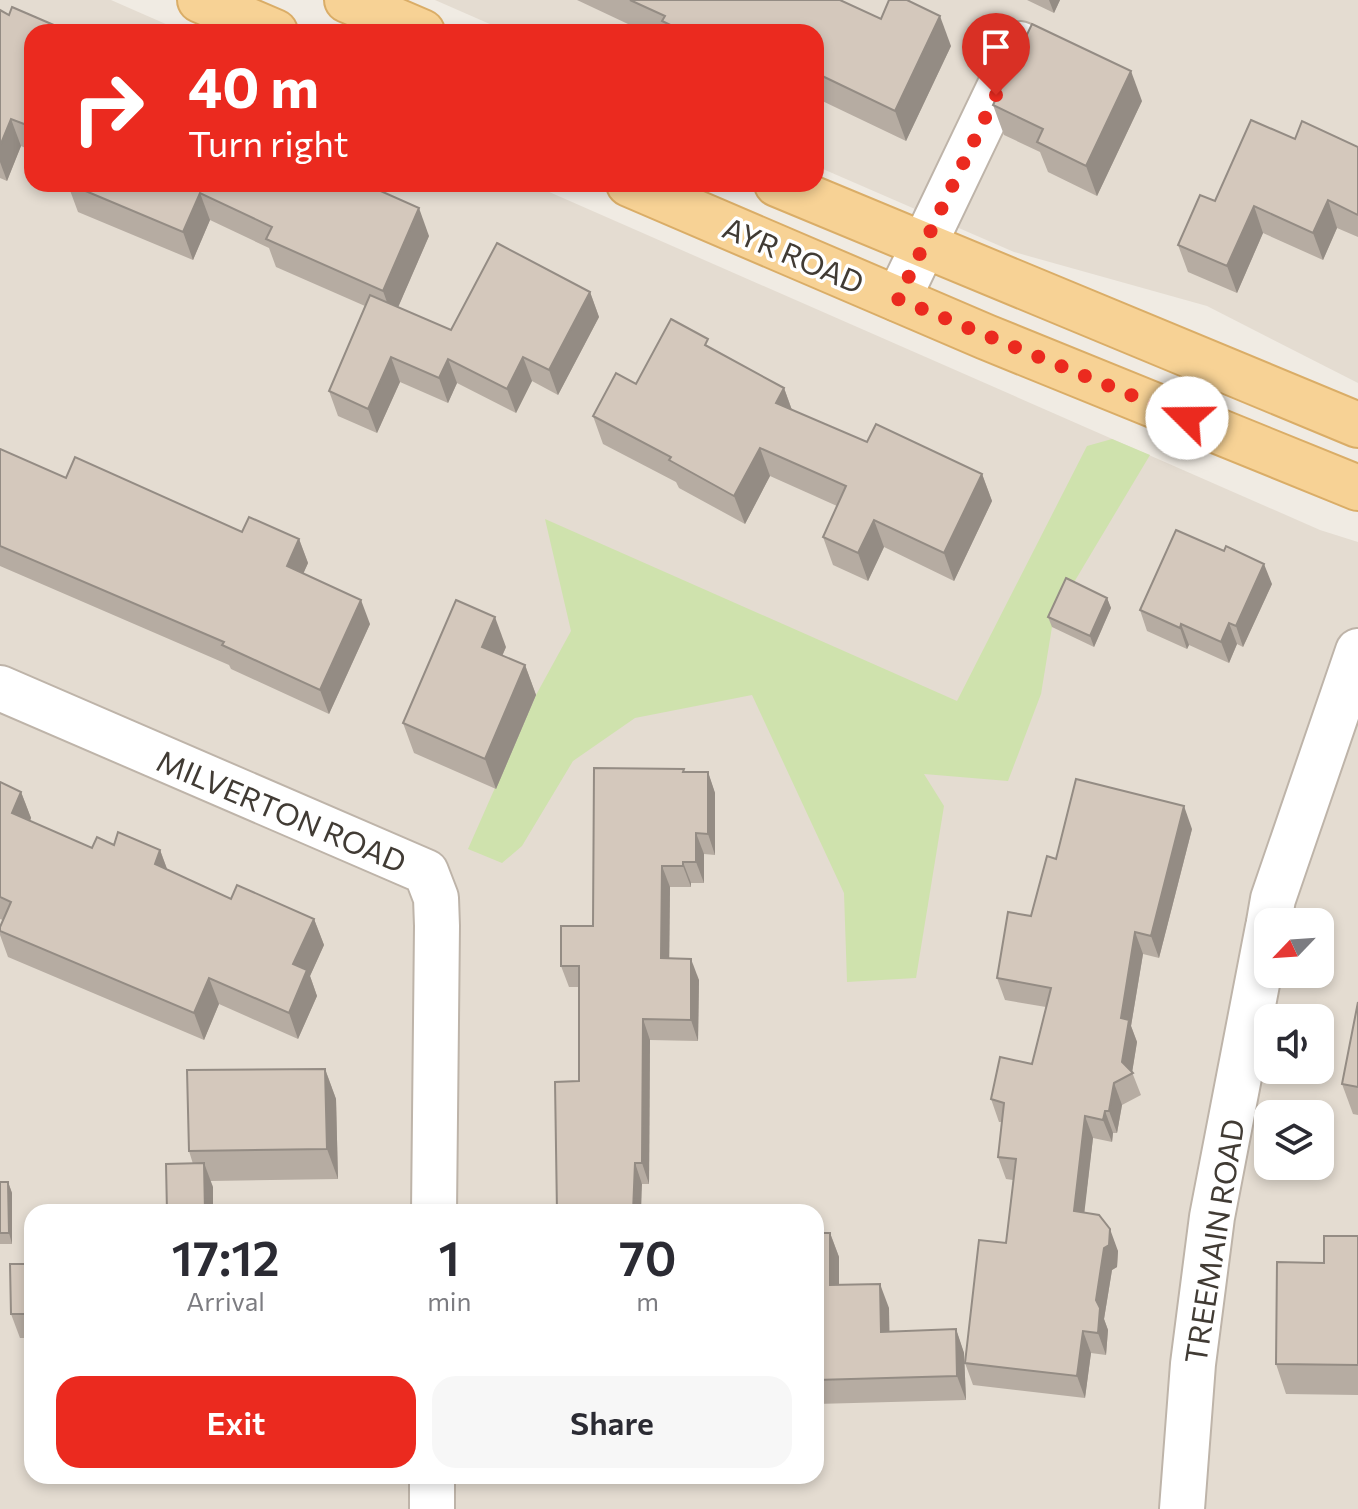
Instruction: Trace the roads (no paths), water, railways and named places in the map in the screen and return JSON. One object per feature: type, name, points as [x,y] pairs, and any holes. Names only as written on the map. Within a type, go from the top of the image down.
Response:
[{"type":"main road","points":[[200,0],[256,24]]},
{"type":"main road","points":[[347,0],[403,24]]},
{"type":"main road","name":"AYR ROAD","points":[[648,192],[898,299],[1358,488]]},
{"type":"main road","name":"AYR ROAD","points":[[796,192],[1358,425]]},
{"type":"street","points":[[898,299],[1020,44]]},
{"type":"street","name":"TREEMAIN ROAD","points":[[1271,908],[1358,651]]},
{"type":"street","name":"MILVERTON ROAD","points":[[0,688],[426,872],[436,898],[437,926],[434,1204]]},
{"type":"street","name":"TREEMAIN ROAD","points":[[1182,1509],[1193,1364],[1212,1217],[1256,988]]},
{"type":"street","points":[[432,1484],[432,1509]]}]
